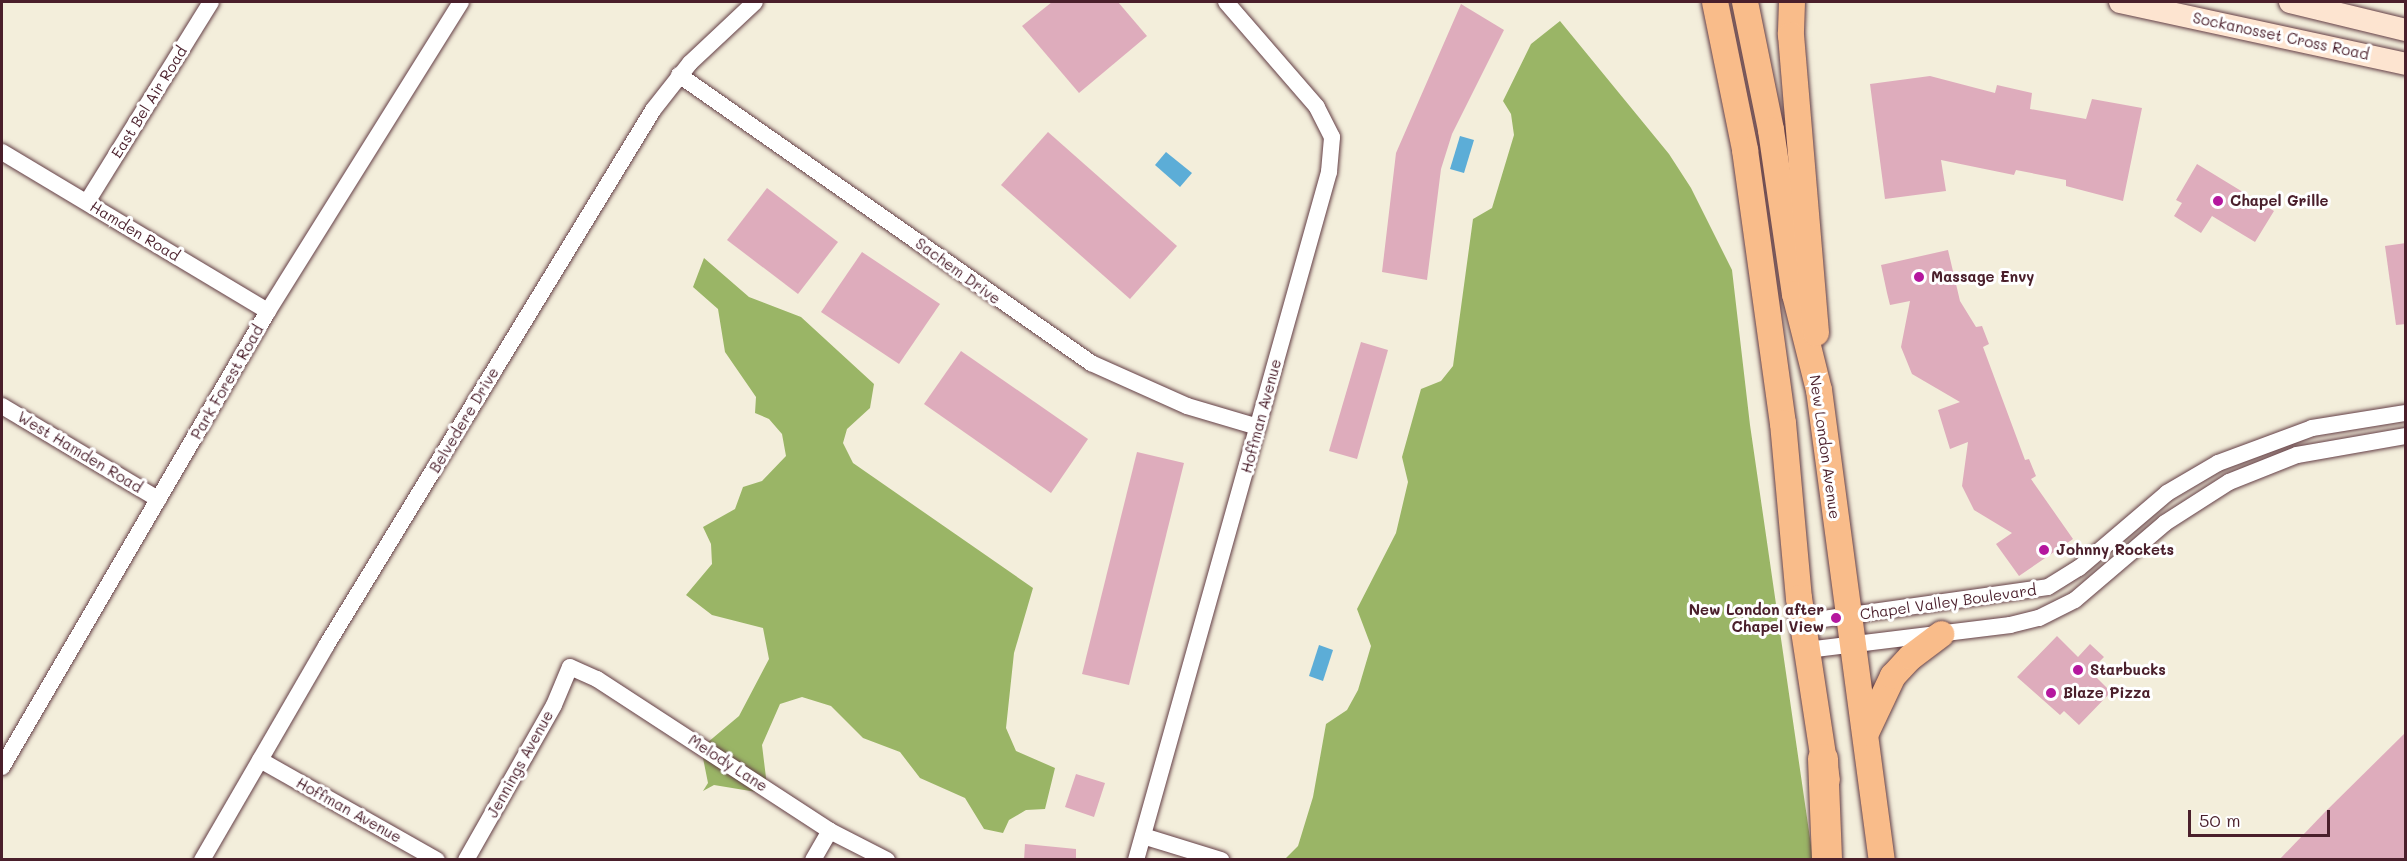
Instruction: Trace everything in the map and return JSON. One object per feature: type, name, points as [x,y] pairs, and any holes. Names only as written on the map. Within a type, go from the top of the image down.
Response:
[{"type":"highway","points":[[1823,759],[1827,860]]},
{"type":"main road","points":[[1715,2],[1745,150],[1778,387],[1802,622],[1841,860]]},
{"type":"main road","name":"New London Avenue","points":[[1745,2],[1769,119],[1795,294],[1820,390],[1882,860]]},
{"type":"main road","points":[[1792,2],[1791,35],[1820,390]]},
{"type":"main road","points":[[1865,733],[1893,676],[1911,657],[1941,634]]},
{"type":"street","name":"East Bel Air Road","points":[[87,202],[211,2]]},
{"type":"street","name":"Park Forest Road","points":[[2,767],[268,311],[461,2]]},
{"type":"street","name":"Belvedere Drive","points":[[202,860],[260,760],[635,140],[679,75],[755,2]]},
{"type":"street","name":"Hoffman Avenue","points":[[1136,860],[1329,171],[1332,137],[1317,107],[1226,2]]},
{"type":"street","name":"Sockanosset Cross Road","points":[[2120,2],[2306,40],[2406,64]]},
{"type":"street","points":[[2290,2],[2316,4],[2406,30]]},
{"type":"street","points":[[2306,40],[2316,4]]},
{"type":"street","name":"Sachem Drive","points":[[679,75],[1091,363],[1187,406],[1258,427]]},
{"type":"street","name":"Hamden Road","points":[[2,152],[268,311]]},
{"type":"street","name":"West Hamden Road","points":[[2,406],[158,499]]},
{"type":"street","name":"Chapel Valley Boulevard","points":[[1802,622],[2048,587],[2079,568],[2167,493],[2218,463],[2312,428],[2406,413]]},
{"type":"street","name":"Chapel Valley Boulevard","points":[[1807,650],[1853,642],[2010,625],[2065,607],[2180,512],[2229,482],[2267,465],[2336,445],[2406,436]]},
{"type":"street","name":"Melody Lane","points":[[570,667],[606,685],[830,831],[887,860]]},
{"type":"street","name":"Jennings Avenue","points":[[466,860],[554,705],[570,667]]},
{"type":"street","name":"Hoffman Avenue","points":[[260,760],[437,860]]},
{"type":"street","points":[[813,860],[830,831]]},
{"type":"street","points":[[1143,836],[1221,860]]},
{"type":"green space","points":[[1560,21],[1669,154],[1691,188],[1732,270],[1750,425],[1813,859],[1284,860],[1298,846],[1313,797],[1326,724],[1347,710],[1358,690],[1371,646],[1357,609],[1396,533],[1408,482],[1402,457],[1421,389],[1441,381],[1453,366],[1473,219],[1492,208],[1514,135],[1511,114],[1503,101],[1531,44]]},
{"type":"green space","points":[[704,258],[749,297],[801,317],[874,384],[870,408],[847,429],[843,443],[853,463],[1033,588],[1014,653],[1006,728],[1016,751],[1055,768],[1045,809],[1026,810],[1009,820],[1003,833],[984,829],[965,798],[920,778],[900,752],[863,738],[831,706],[802,697],[780,704],[762,745],[768,794],[714,785],[703,791],[708,783],[701,748],[739,716],[769,659],[763,628],[712,615],[686,595],[712,564],[711,544],[703,527],[735,509],[743,487],[762,481],[786,456],[782,434],[769,419],[755,413],[756,397],[725,352],[718,309],[693,287]]},
{"type":"water","points":[[1460,136],[1474,140],[1464,173],[1450,169]]},
{"type":"water","points":[[1166,152],[1192,173],[1180,187],[1155,165]]},
{"type":"water","points":[[1319,645],[1333,650],[1323,681],[1309,676]]},
{"type":"building","points":[[1052,2],[1118,2],[1147,36],[1079,93],[1022,26]]},
{"type":"building","points":[[1461,4],[1504,30],[1452,134],[1441,169],[1427,280],[1382,272],[1396,153]]},
{"type":"building","points":[[1930,76],[1995,93],[1997,85],[2032,93],[2030,109],[2086,119],[2092,99],[2142,108],[2123,201],[2066,186],[2066,180],[2016,170],[2014,175],[1941,160],[1946,191],[1885,199],[1870,84]]},
{"type":"building","points":[[1048,132],[1177,246],[1130,299],[1001,185]]},
{"type":"building","name":"Chapel Grille","points":[[2197,164],[2274,211],[2255,242],[2212,216],[2201,233],[2174,216],[2182,203],[2176,200]]},
{"type":"building","points":[[767,188],[838,242],[798,294],[727,240]]},
{"type":"building","points":[[2406,243],[2406,324],[2396,325],[2385,246]]},
{"type":"building","points":[[1948,250],[1960,301],[1976,327],[1982,326],[1989,344],[1983,347],[2025,460],[2029,459],[2036,476],[2031,479],[2073,539],[2019,576],[1996,544],[2012,533],[1974,510],[1962,486],[1968,442],[1950,449],[1938,410],[1960,402],[1912,374],[1901,347],[1910,301],[1890,305],[1887,293],[1881,265]]},
{"type":"building","points":[[862,252],[940,304],[899,364],[821,312]]},
{"type":"building","points":[[1361,342],[1388,350],[1357,459],[1329,451]]},
{"type":"building","points":[[961,351],[1088,439],[1051,493],[924,404]]},
{"type":"building","points":[[1137,452],[1184,463],[1129,685],[1082,674]]},
{"type":"building","points":[[2057,636],[2078,657],[2090,644],[2104,657],[2090,671],[2111,692],[2079,725],[2064,711],[2060,715],[2017,677]]},
{"type":"building","points":[[2406,732],[2406,860],[2279,860],[2325,812]]},
{"type":"building","points":[[1076,774],[1105,783],[1094,817],[1065,807]]},
{"type":"building","points":[[1025,844],[1076,849],[1076,860],[1024,860]]},
{"type":"place","name":"Chapel Grille","points":[[2218,201]]},
{"type":"place","name":"Massage Envy","points":[[1919,277]]},
{"type":"place","name":"Johnny Rockets","points":[[2044,550]]},
{"type":"place","name":"New London after Chapel View","points":[[1836,618]]},
{"type":"place","name":"Starbucks","points":[[2078,670]]},
{"type":"place","name":"Blaze Pizza","points":[[2051,693]]}]
